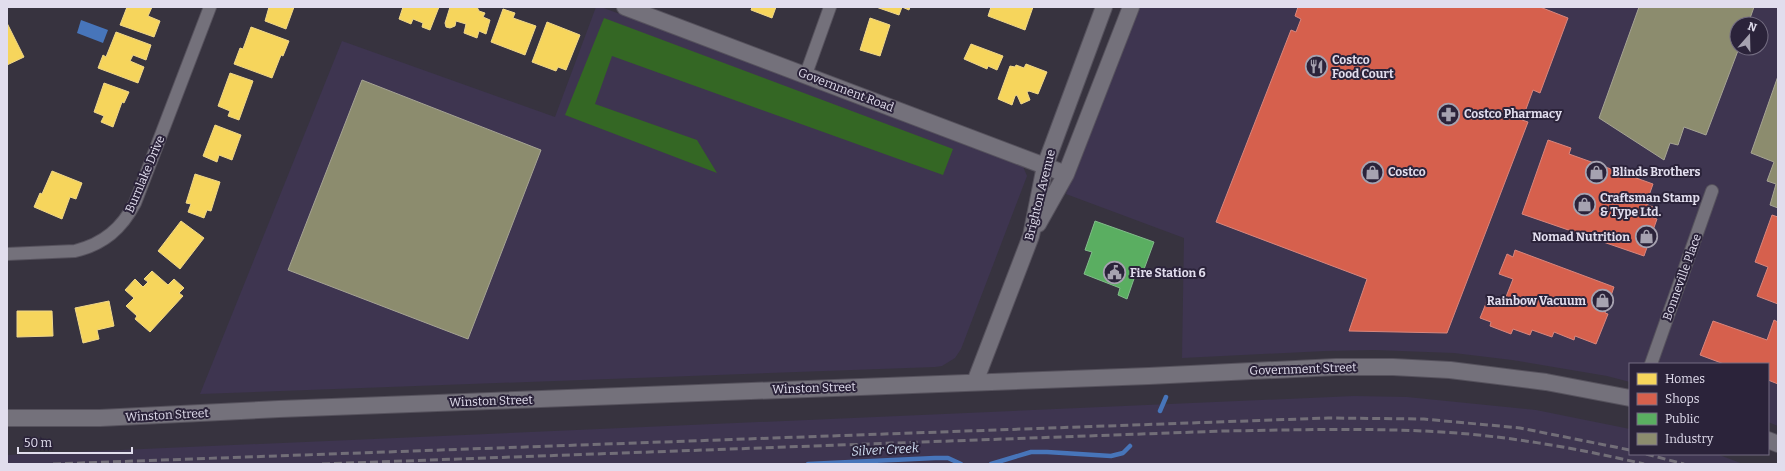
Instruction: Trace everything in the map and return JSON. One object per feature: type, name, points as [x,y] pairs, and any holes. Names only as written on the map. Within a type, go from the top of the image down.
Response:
[{"type":"street","name":"Burnlake Drive","points":[[7,254],[75,251],[104,240],[123,223],[135,203],[210,7]]},
{"type":"street","name":"Government Road","points":[[625,7],[806,74],[1066,174]]},
{"type":"street","points":[[806,74],[830,7]]},
{"type":"street","name":"Brighton Avenue","points":[[1031,236],[1045,166],[1104,7]]},
{"type":"street","points":[[1066,174],[1066,155],[1071,137],[1121,7]]},
{"type":"street","name":"Brighton Avenue","points":[[974,382],[1031,236],[1066,174],[1131,7]]},
{"type":"street","name":"Bonneville Place","points":[[1651,363],[1712,191]]},
{"type":"street","name":"Government Street","points":[[974,382],[1336,367],[1393,367],[1450,370],[1503,376],[1546,382],[1629,398]]},
{"type":"street","name":"Winston Street","points":[[7,418],[100,418],[295,408],[974,382]]},
{"type":"shaded area","points":[[596,7],[601,7],[1022,164],[1027,176],[961,349],[955,358],[942,366],[935,367],[200,394],[342,41],[555,117]]},
{"type":"shaded area","points":[[1137,7],[1778,7],[1778,426],[1769,422],[1769,363],[1629,363],[1629,382],[1607,376],[1512,360],[1454,353],[1374,350],[1182,358],[1184,238],[1066,194]]},
{"type":"shaded area","points":[[1354,396],[1407,397],[1536,410],[1629,429],[1629,455],[1720,455],[1743,464],[7,464],[7,455]]},
{"type":"green space","points":[[604,18],[953,149],[943,175],[612,56],[595,104],[697,140],[717,173],[565,115]]},
{"type":"water","points":[[81,20],[108,30],[103,43],[77,33]]},
{"type":"building: Homes","points":[[127,7],[152,7],[148,16],[160,21],[154,37],[120,25]]},
{"type":"building: Homes","points":[[269,7],[294,7],[286,29],[265,21]]},
{"type":"building: Homes","points":[[403,7],[439,7],[430,30],[422,27],[423,23],[413,19],[411,24],[399,19]]},
{"type":"building: Homes","points":[[450,7],[477,7],[479,11],[485,13],[483,17],[490,20],[486,34],[479,31],[477,38],[464,33],[466,24],[456,21],[455,26],[450,28],[446,27],[445,23]]},
{"type":"building: Homes","points":[[752,7],[776,7],[772,18],[751,10]]},
{"type":"building: Homes","points":[[876,7],[902,7],[899,15]]},
{"type":"building: Homes","points":[[902,7],[910,7],[909,10]]},
{"type":"building: Homes","points":[[991,7],[1033,7],[1025,30],[988,16]]},
{"type":"building: Homes","points":[[503,9],[515,13],[513,18],[536,26],[525,55],[491,42]]},
{"type":"building: Homes","points":[[870,18],[890,25],[880,56],[860,50]]},
{"type":"building: Homes","points":[[547,22],[580,35],[566,70],[558,67],[556,71],[532,62]]},
{"type":"building: Homes","points":[[7,23],[24,57],[7,65]]},
{"type":"building: Homes","points":[[251,27],[289,41],[283,56],[281,55],[272,78],[234,64],[240,48],[243,49]]},
{"type":"building: Homes","points":[[116,32],[151,45],[146,60],[133,55],[130,61],[144,67],[138,83],[98,68],[103,55],[106,57]]},
{"type":"building: Homes","points":[[971,44],[1003,56],[997,70],[988,66],[987,69],[964,59]]},
{"type":"building: Homes","points":[[1026,64],[1047,72],[1038,94],[1029,91],[1027,92],[1030,100],[1021,104],[1017,95],[1015,96],[1012,105],[998,99],[1010,66],[1015,67],[1016,65],[1024,68]]},
{"type":"building: Homes","points":[[230,73],[253,81],[239,120],[228,116],[230,111],[218,106]]},
{"type":"building: Homes","points":[[104,83],[129,92],[124,103],[122,102],[113,127],[101,122],[104,116],[94,112]]},
{"type":"building: Homes","points":[[215,125],[241,135],[232,160],[219,155],[217,162],[203,156]]},
{"type":"building: Homes","points":[[52,171],[82,183],[76,199],[70,197],[62,219],[34,207],[40,193],[42,194]]},
{"type":"building: Homes","points":[[195,174],[220,182],[211,211],[207,210],[204,218],[188,212],[191,204],[186,203]]},
{"type":"building: Homes","points":[[181,221],[204,238],[180,269],[158,251]]},
{"type":"building: Homes","points":[[152,271],[168,285],[174,279],[184,288],[179,293],[183,296],[150,332],[135,319],[137,316],[126,306],[134,298],[125,290],[135,279],[143,287],[148,282],[144,279]]},
{"type":"building: Homes","points":[[109,301],[114,326],[97,330],[99,339],[83,343],[75,308]]},
{"type":"building: Homes","points":[[17,311],[52,311],[53,336],[17,337]]},
{"type":"building: Shops","name":"Costco","points":[[1298,7],[1540,7],[1568,18],[1540,93],[1533,90],[1522,120],[1528,122],[1447,333],[1349,331],[1367,279],[1216,222],[1291,30],[1296,32],[1301,19],[1295,16]]},
{"type":"building: Shops","points":[[1548,140],[1571,148],[1569,154],[1653,184],[1646,204],[1653,207],[1649,216],[1657,219],[1644,256],[1522,214]]},
{"type":"building: Shops","points":[[1772,215],[1778,217],[1778,304],[1757,296],[1768,267],[1755,262]]},
{"type":"building: Shops","points":[[1515,250],[1614,287],[1605,313],[1608,314],[1596,344],[1575,336],[1574,340],[1554,332],[1552,337],[1532,330],[1530,335],[1513,329],[1511,334],[1490,326],[1491,322],[1480,318],[1489,296],[1504,302],[1513,279],[1499,274],[1507,254],[1513,257]]},
{"type":"building: Shops","points":[[1774,320],[1778,322],[1778,384],[1769,380],[1769,363],[1721,363],[1700,355],[1713,321],[1767,340]]},
{"type":"building: Public","points":[[1095,221],[1154,242],[1143,272],[1137,270],[1127,299],[1118,295],[1120,288],[1084,274],[1092,252],[1085,250]]},
{"type":"building: Industry","points":[[1639,7],[1754,7],[1751,16],[1729,16],[1729,56],[1736,56],[1706,135],[1684,127],[1678,145],[1670,143],[1664,160],[1599,118]]},
{"type":"building: Industry","points":[[1778,76],[1778,208],[1770,205],[1776,184],[1767,181],[1774,162],[1751,153]]},
{"type":"building: Industry","points":[[362,80],[541,150],[468,339],[288,270]]},
{"type":"waterway","name":"Silver Creek","points":[[1160,411],[1166,397]]},
{"type":"waterway","name":"Silver Creek","points":[[991,464],[1031,452],[1111,456],[1123,453],[1130,446]]},
{"type":"waterway","name":"Silver Creek","points":[[808,464],[935,458],[948,458],[961,464]]},
{"type":"railway","points":[[53,464],[1328,418],[1424,419],[1520,428],[1629,450]]},
{"type":"railway","points":[[322,464],[1223,431],[1348,429],[1423,431],[1506,438],[1590,452],[1644,464]]},
{"type":"railway","points":[[1650,455],[1684,464]]},
{"type":"place","name":"Costco Food Court","points":[[1317,67]]},
{"type":"place","name":"Costco Pharmacy","points":[[1448,114]]},
{"type":"place","name":"Costco","points":[[1372,172]]},
{"type":"place","name":"Blinds Brothers","points":[[1596,172]]},
{"type":"place","name":"Craftsman Stamp & Type Ltd.","points":[[1584,205]]},
{"type":"place","name":"Nomad Nutrition","points":[[1646,237]]},
{"type":"place","name":"Fire Station 6","points":[[1114,273]]},
{"type":"place","name":"Rainbow Vacuum","points":[[1602,301]]}]
